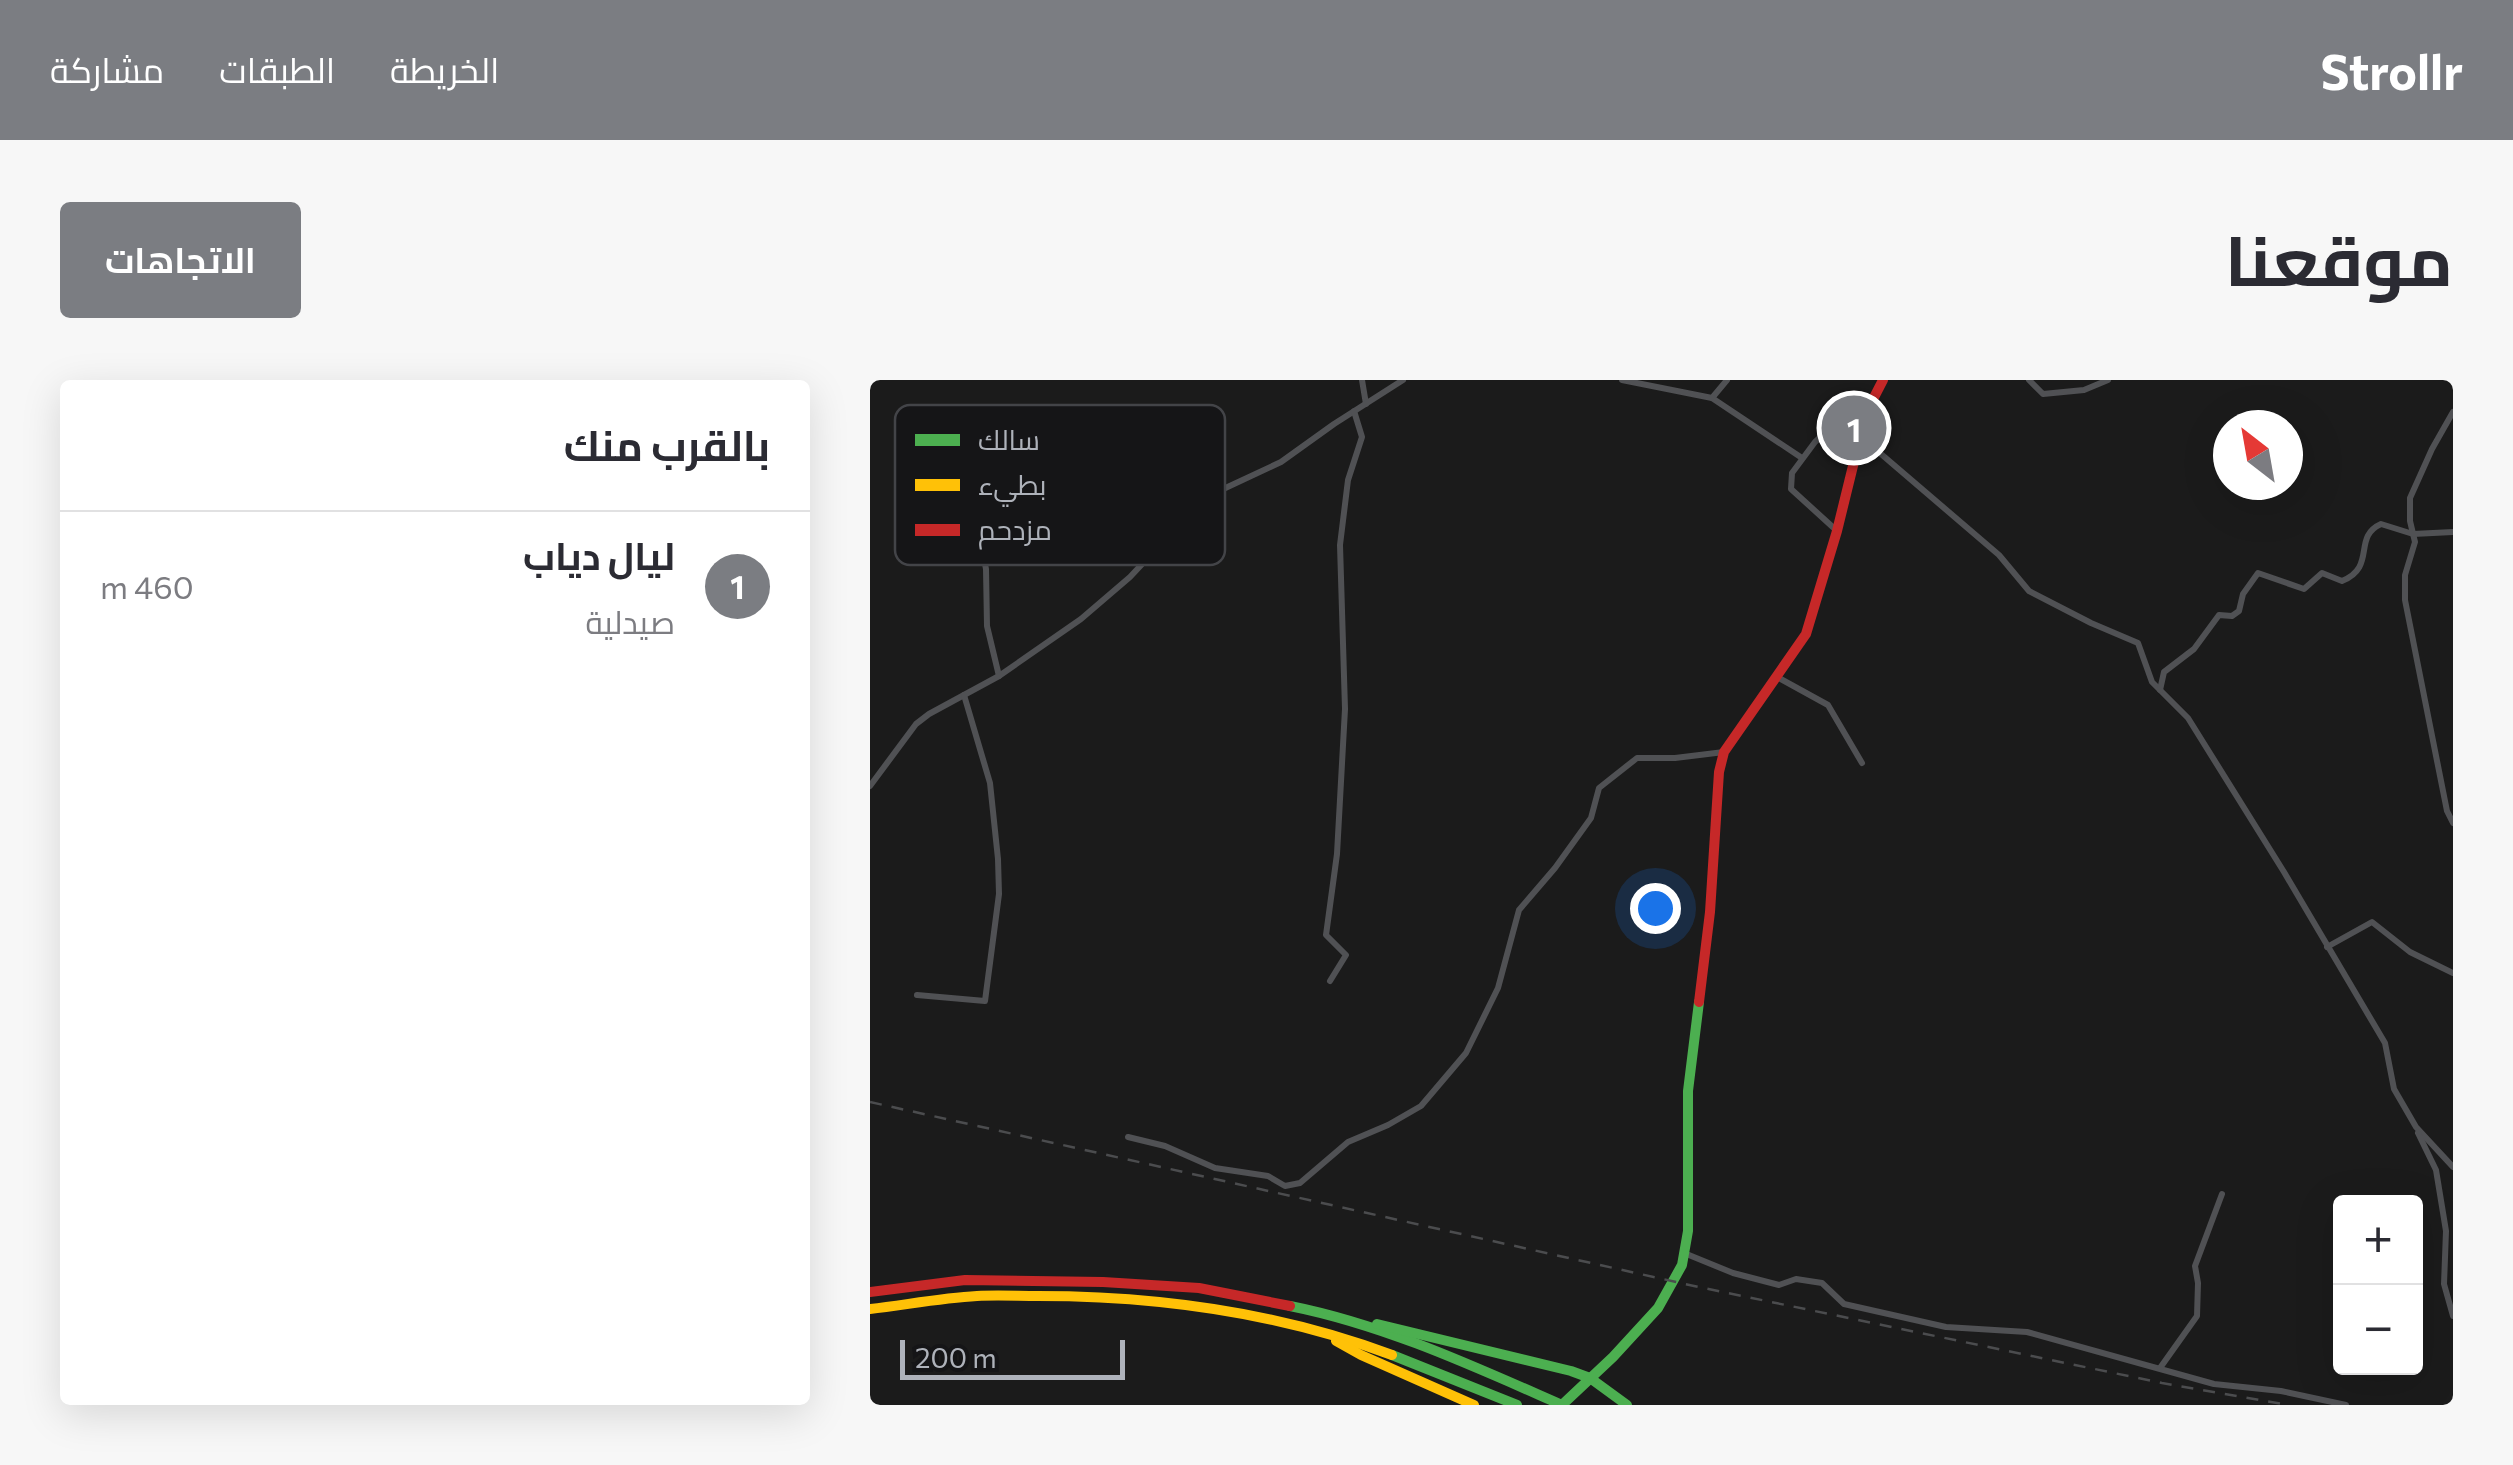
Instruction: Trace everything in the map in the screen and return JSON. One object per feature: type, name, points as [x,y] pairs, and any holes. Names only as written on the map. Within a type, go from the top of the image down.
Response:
[{"type":"main road","points":[[1338,1316],[1452,1357],[1562,1405],[1614,1357],[1658,1308],[1682,1265],[1688,1231],[1688,1092],[1710,912],[1719,772],[1724,752],[1806,634],[1866,413],[1882,380]]},
{"type":"main road","points":[[870,1292],[965,1280],[1199,1288],[1392,1326],[1560,1368],[1590,1378],[1627,1405]]},
{"type":"main road","points":[[870,1309],[977,1296],[1100,1296],[1194,1306],[1270,1318],[1358,1342],[1517,1405]]},
{"type":"main road","points":[[1329,1335],[1361,1356],[1474,1405]]},
{"type":"street","points":[[1362,380],[1366,404]]},
{"type":"street","points":[[1225,487],[1281,462],[1403,380]]},
{"type":"street","points":[[1622,380],[1712,398],[1803,458]]},
{"type":"street","points":[[1712,398],[1727,380]]},
{"type":"street","points":[[2029,380],[2043,394],[2084,390],[2108,380]]},
{"type":"street","points":[[1330,981],[1346,956],[1326,935],[1336,854],[1345,710],[1340,545],[1348,480],[1362,437],[1354,411]]},
{"type":"street","points":[[2453,412],[2410,498],[2415,542],[2405,575],[2406,600],[2447,811],[2453,823]]},
{"type":"street","points":[[1837,531],[1792,489],[1792,473],[1815,442],[1840,419],[1866,413]]},
{"type":"street","points":[[1860,436],[1999,555],[2029,590],[2092,624],[2138,643],[2152,682],[2188,718],[2385,1043],[2394,1089],[2436,1170],[2446,1231],[2444,1284],[2453,1316]]},
{"type":"street","points":[[2160,690],[2164,672],[2194,649],[2219,615],[2232,616],[2239,611],[2244,594],[2258,573],[2304,589],[2322,574],[2342,581],[2355,576],[2367,536],[2381,524],[2413,534],[2453,532]]},
{"type":"street","points":[[985,565],[988,626],[999,676]]},
{"type":"street","points":[[870,786],[911,729],[929,714],[999,676],[1080,618],[1141,565]]},
{"type":"street","points":[[1777,676],[1828,705],[1862,764]]},
{"type":"street","points":[[917,994],[985,1001],[998,894],[998,859],[990,783],[964,696]]},
{"type":"street","points":[[1128,1137],[1165,1146],[1215,1168],[1268,1176],[1286,1186],[1300,1183],[1348,1142],[1421,1106],[1466,1053],[1498,988],[1519,910],[1591,818],[1598,788],[1637,758],[1724,752]]},
{"type":"street","points":[[2327,947],[2372,922],[2410,952],[2453,973]]},
{"type":"street","points":[[2416,1127],[2453,1167]]},
{"type":"street","points":[[2160,1368],[2196,1316],[2198,1283],[2194,1266],[2222,1194]]},
{"type":"street","points":[[1684,1253],[1733,1273],[1779,1285],[1796,1279],[1822,1283],[1844,1304],[1946,1327],[2027,1332],[2214,1384],[2281,1391],[2346,1405]]},
{"type":"railway","points":[[870,1102],[1694,1286],[2162,1383],[2288,1405]]},
{"type":"traffic: fast","points":[[1562,1405],[1658,1308],[1682,1265],[1688,1231],[1688,1091],[1699,1002]]},
{"type":"traffic: fast","points":[[1290,1306],[1394,1335],[1562,1405]]},
{"type":"traffic: fast","points":[[1377,1324],[1571,1371],[1590,1378],[1627,1405]]},
{"type":"traffic: fast","points":[[1392,1355],[1517,1405]]},
{"type":"traffic: slow","points":[[870,1309],[985,1296],[1128,1299],[1262,1318],[1392,1355]]},
{"type":"traffic: slow","points":[[1336,1341],[1474,1405]]},
{"type":"traffic: jam","points":[[1699,1002],[1724,752],[1806,634],[1866,413],[1883,380]]},
{"type":"traffic: jam","points":[[870,1292],[965,1280],[1103,1282],[1199,1288],[1290,1306]]},
{"type":"place","name":"ليال دياب","points":[[1854,428]]}]
